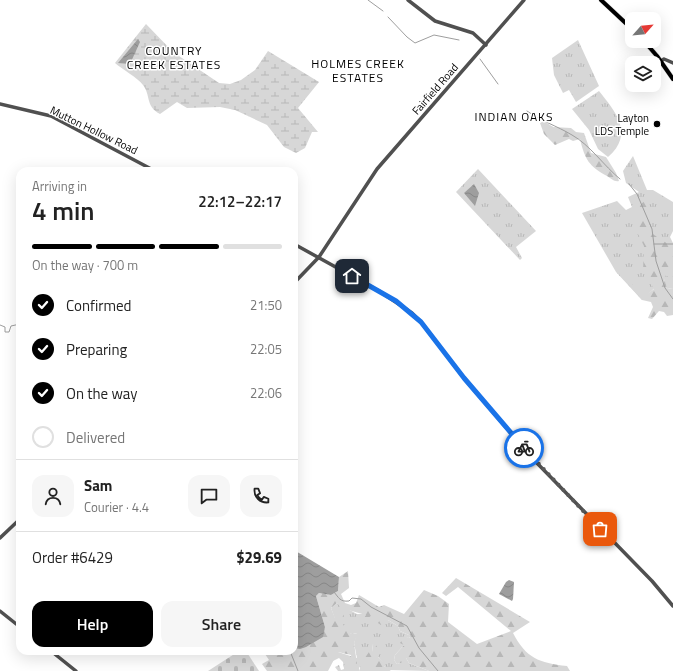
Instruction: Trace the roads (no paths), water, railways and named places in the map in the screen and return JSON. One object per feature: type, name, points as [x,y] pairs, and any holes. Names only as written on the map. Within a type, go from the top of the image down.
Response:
[{"type":"main road","points":[[601,0],[625,22]]},
{"type":"main road","points":[[650,48],[657,56]]},
{"type":"main road","points":[[661,61],[673,79]]},
{"type":"street","points":[[408,0],[435,21],[473,33],[486,45]]},
{"type":"street","name":"Fairfield Road","points":[[298,280],[309,270],[319,257],[377,169],[524,0]]},
{"type":"street","points":[[661,61],[664,59],[673,63]]},
{"type":"street","name":"Mutton Hollow Road","points":[[0,104],[51,116],[147,167]]},
{"type":"street","points":[[298,246],[396,301],[414,315],[464,378],[533,460],[652,581],[673,606]]},
{"type":"street","points":[[0,538],[16,523]]},
{"type":"street","points":[[0,611],[16,624]]},
{"type":"street","points":[[56,655],[76,671]]},
{"type":"water","points":[[138,39],[140,42],[130,64],[118,63]]},
{"type":"water","points":[[474,184],[479,193],[475,206],[464,193]]},
{"type":"water","points":[[298,552],[339,577],[338,591],[331,595],[319,593],[316,596],[325,627],[323,637],[298,649]]},
{"type":"water","points":[[509,580],[514,582],[512,601],[499,594],[506,582]]},
{"type":"waterway","points":[[368,0],[383,11]]},
{"type":"waterway","points":[[388,17],[407,37],[415,43],[434,35],[459,40]]},
{"type":"waterway","points":[[480,59],[498,84]]},
{"type":"waterway","points":[[527,111],[579,139],[620,179]]},
{"type":"waterway","points":[[629,184],[637,194],[652,229],[656,261],[665,288],[673,299]]},
{"type":"waterway","points":[[654,244],[673,244]]},
{"type":"waterway","points":[[0,325],[5,327],[5,332],[9,332],[11,326],[16,325]]},
{"type":"waterway","points":[[334,592],[344,601],[349,601],[352,598],[361,599],[371,607],[407,626],[419,648],[438,671]]},
{"type":"waterway","points":[[292,655],[298,671]]},
{"type":"place","name":"Layton LDS Temple","points":[[657,124]]},
{"type":"district","name":"COUNTRY CREEK ESTATES","points":[[174,58]]},
{"type":"district","name":"HOLMES CREEK ESTATES","points":[[358,71]]},
{"type":"district","name":"INDIAN OAKS","points":[[514,117]]}]
